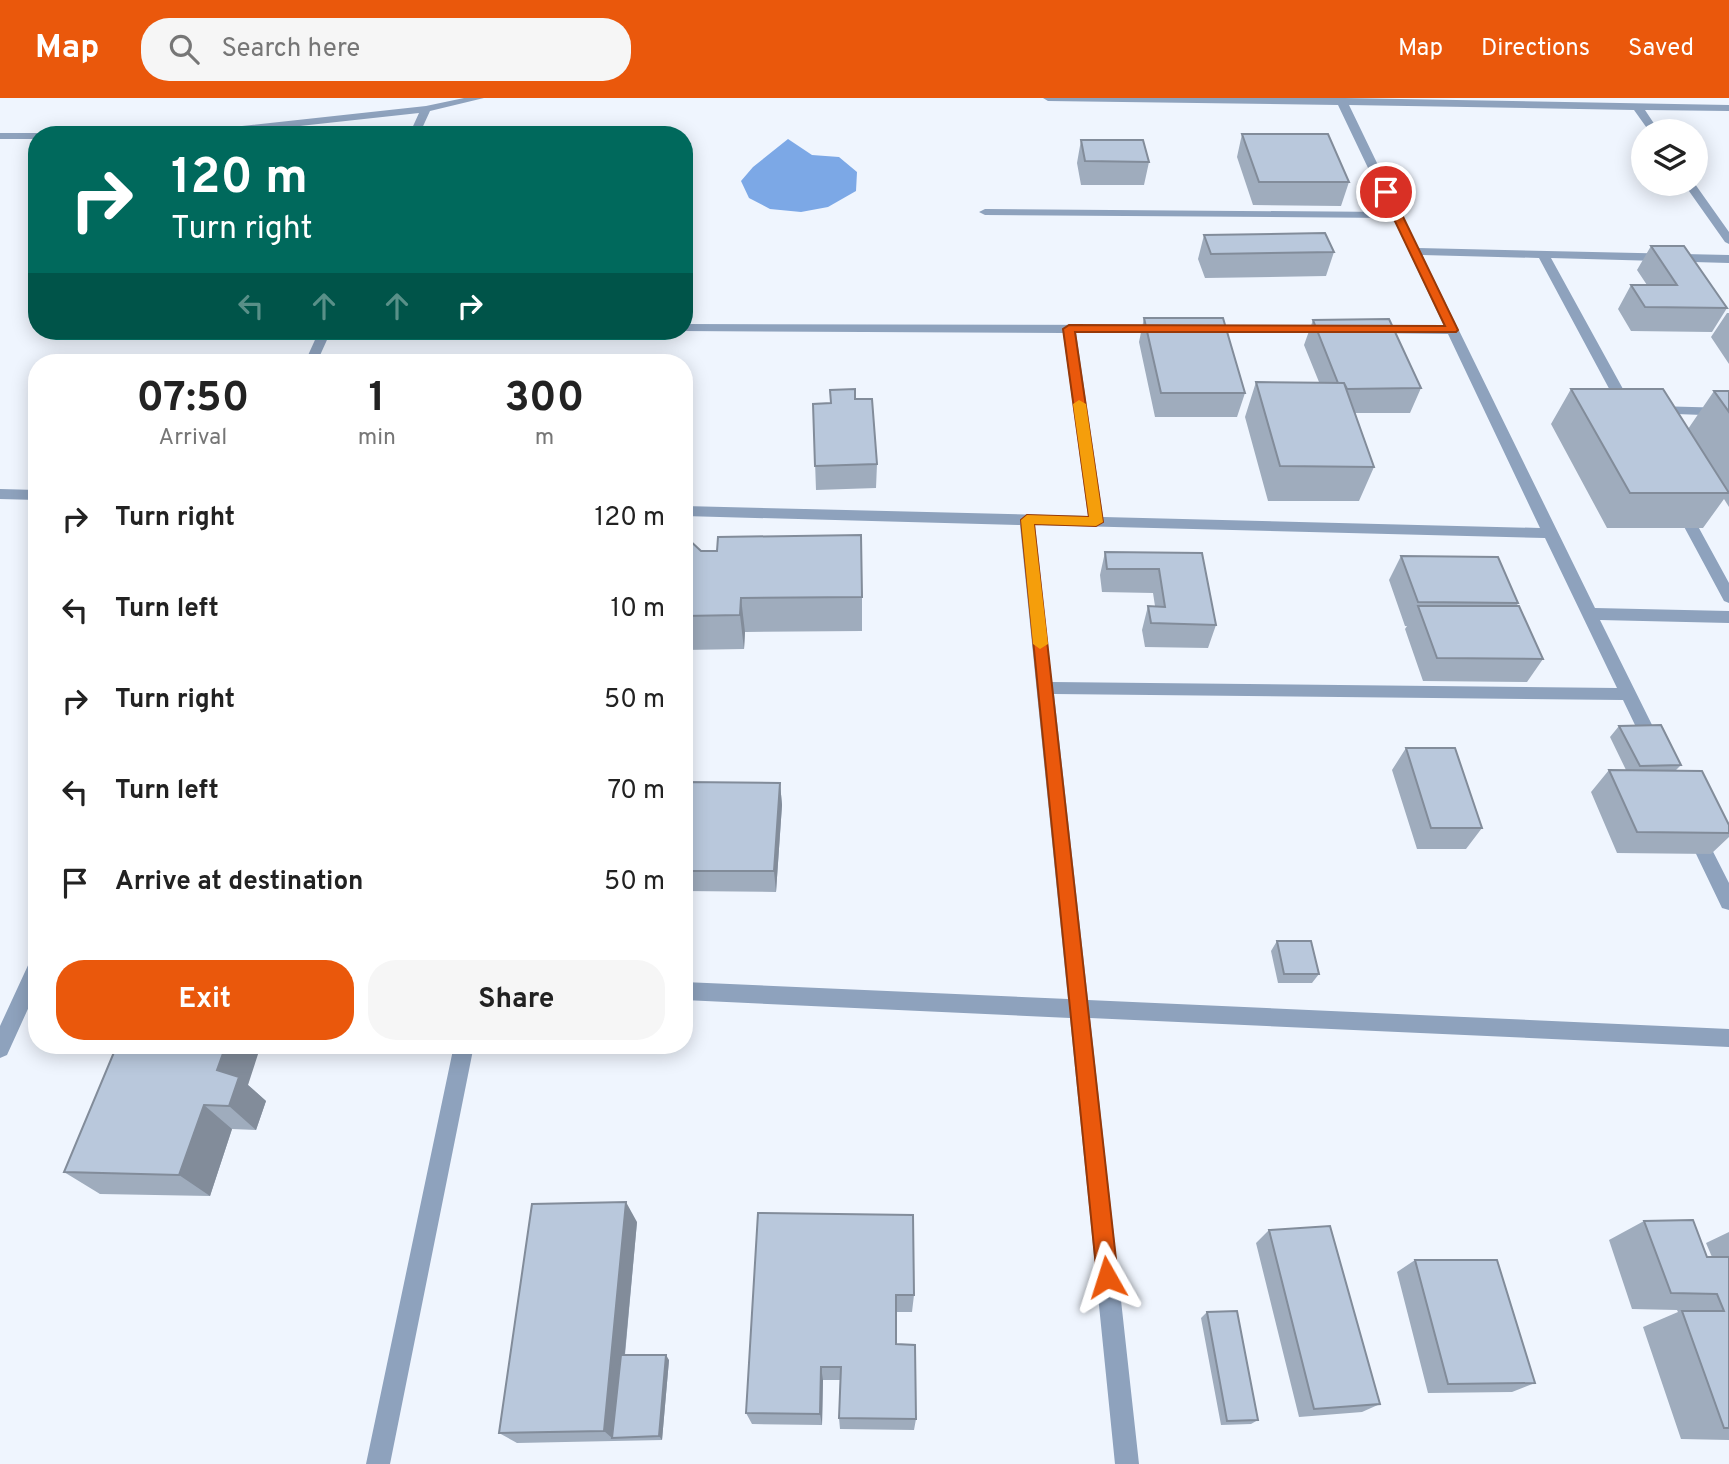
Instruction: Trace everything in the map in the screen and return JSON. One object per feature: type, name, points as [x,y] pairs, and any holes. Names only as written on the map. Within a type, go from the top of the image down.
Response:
[{"type":"street","points":[[269,126],[426,109],[479,98]]},
{"type":"street","points":[[1048,98],[1341,100],[1729,108]]},
{"type":"street","points":[[1341,100],[1658,755]]},
{"type":"street","points":[[1637,106],[1646,119]]},
{"type":"street","points":[[418,126],[426,109]]},
{"type":"street","points":[[0,136],[28,136]]},
{"type":"street","points":[[1698,196],[1729,240]]},
{"type":"street","points":[[985,212],[1397,215]]},
{"type":"street","points":[[1414,251],[1729,259]]},
{"type":"street","points":[[1542,254],[1630,415],[1729,412]]},
{"type":"street","points":[[693,328],[1452,330]]},
{"type":"street","points":[[1069,329],[1096,522]]},
{"type":"street","points":[[1672,491],[1729,597]]},
{"type":"street","points":[[0,494],[28,495]]},
{"type":"street","points":[[693,511],[1550,533]]},
{"type":"street","points":[[1027,520],[1127,1464]]},
{"type":"street","points":[[1590,614],[1729,617]]},
{"type":"street","points":[[1045,688],[1628,694]]},
{"type":"street","points":[[1688,816],[1729,902]]},
{"type":"street","points":[[0,1048],[28,987]]},
{"type":"street","points":[[693,991],[1729,1038]]},
{"type":"street","points":[[378,1464],[462,1054]]},
{"type":"water","points":[[788,139],[812,155],[839,157],[857,172],[856,191],[828,207],[801,212],[770,209],[749,198],[741,181],[753,167]]},
{"type":"building","points":[[1242,134],[1328,134],[1349,182],[1259,182]]},
{"type":"building","points":[[1081,140],[1143,140],[1149,162],[1085,161]]},
{"type":"building","points":[[1325,233],[1334,252],[1211,254],[1204,235]]},
{"type":"building","points":[[1651,246],[1684,246],[1727,308],[1645,307],[1631,285],[1677,285]]},
{"type":"building","points":[[1144,318],[1223,318],[1245,393],[1161,393]]},
{"type":"building","points":[[1389,319],[1421,388],[1347,389],[1344,383],[1338,383],[1313,320]]},
{"type":"building","points":[[1256,382],[1344,383],[1374,467],[1280,466]]},
{"type":"building","points":[[855,389],[855,399],[872,399],[877,464],[815,466],[813,404],[831,403],[830,390]]},
{"type":"building","points":[[1571,389],[1663,389],[1729,493],[1630,493]]},
{"type":"building","points":[[1714,391],[1729,391],[1729,412]]},
{"type":"building","points":[[861,535],[862,597],[741,598],[740,615],[693,616],[693,544],[701,551],[717,551],[718,537]]},
{"type":"building","points":[[1105,552],[1202,553],[1216,625],[1151,623],[1148,606],[1165,607],[1159,569],[1107,569]]},
{"type":"building","points":[[1401,556],[1498,557],[1518,603],[1418,602]]},
{"type":"building","points":[[1418,606],[1519,606],[1543,659],[1437,658]]},
{"type":"building","points":[[1661,725],[1681,765],[1640,766],[1619,726]]},
{"type":"building","points":[[1406,748],[1455,748],[1482,828],[1431,828]]},
{"type":"building","points":[[1609,770],[1702,771],[1729,825],[1729,833],[1637,832]]},
{"type":"building","points":[[693,782],[780,783],[774,871],[693,871]]},
{"type":"building","points":[[1277,941],[1311,941],[1319,974],[1284,974]]},
{"type":"building","points":[[113,1054],[223,1054],[217,1070],[239,1077],[229,1106],[204,1105],[179,1175],[64,1172]]},
{"type":"building","points":[[626,1202],[604,1431],[499,1433],[532,1204]]},
{"type":"building","points":[[758,1213],[913,1215],[914,1295],[896,1295],[896,1344],[915,1345],[916,1419],[839,1418],[841,1367],[821,1367],[820,1414],[746,1413]]},
{"type":"building","points":[[1693,1220],[1707,1257],[1729,1257],[1729,1428],[1724,1428],[1682,1311],[1724,1311],[1717,1294],[1671,1293],[1644,1221]]},
{"type":"building","points":[[1330,1226],[1380,1404],[1314,1409],[1269,1230]]},
{"type":"building","points":[[1415,1260],[1497,1260],[1535,1383],[1448,1384]]},
{"type":"building","points":[[1237,1311],[1258,1420],[1227,1421],[1207,1312]]},
{"type":"building","points":[[621,1355],[666,1355],[659,1436],[612,1438]]},
{"type":"slow traffic","points":[[1040,644],[1027,520],[1096,522],[1079,404]]},
{"type":"route","points":[[1107,1277],[1027,520],[1096,522],[1069,329],[1452,330],[1386,192]]}]
